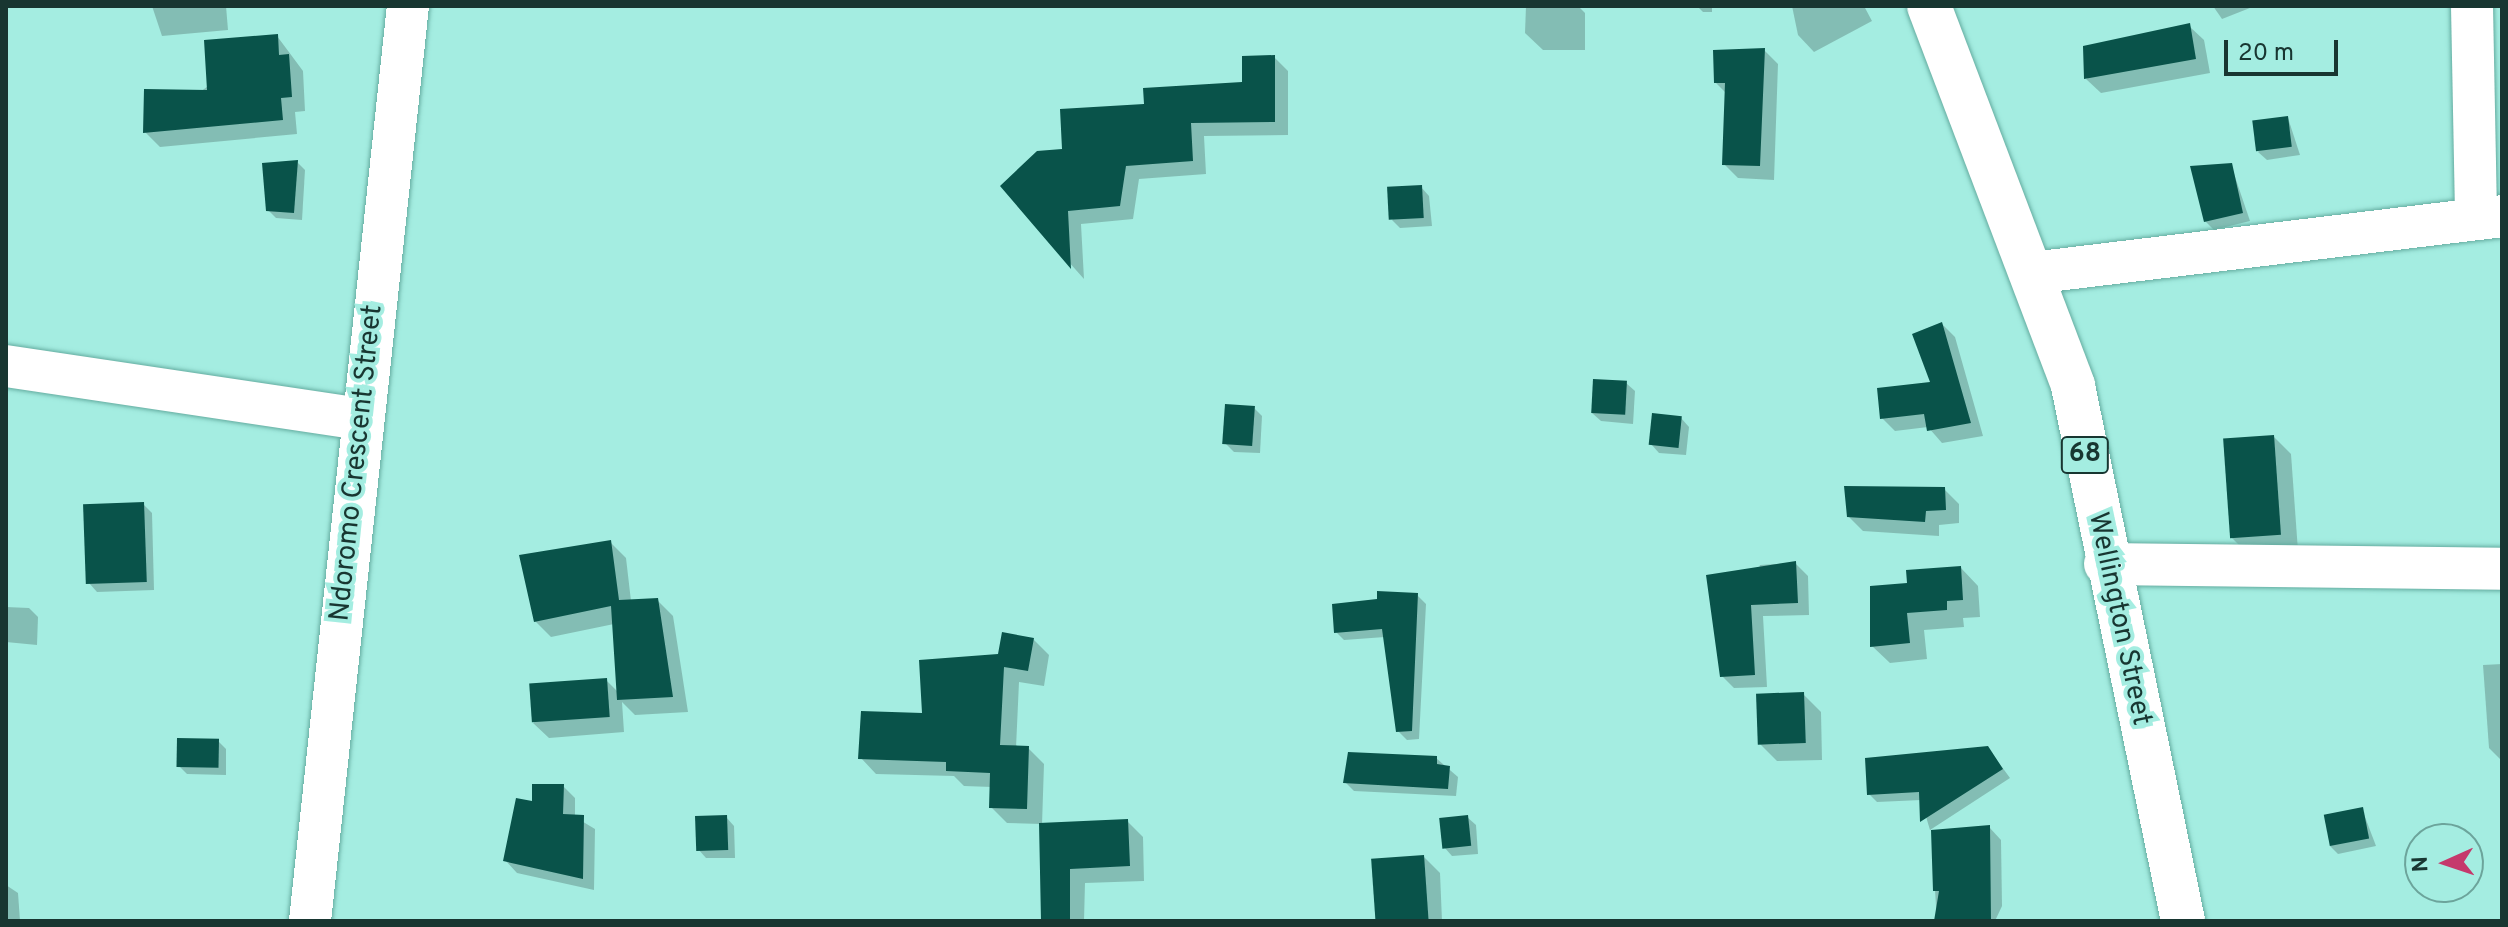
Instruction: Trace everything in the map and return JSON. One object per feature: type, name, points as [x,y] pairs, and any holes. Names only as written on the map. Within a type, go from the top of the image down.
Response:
[{"type":"main road","name":"Wellington Street","points":[[1929,6],[2073,386],[2105,564],[2183,921]]},
{"type":"street","name":"Ndoromo Crescent Street","points":[[310,921],[360,419],[408,6]]},
{"type":"street","points":[[2032,273],[2489,217],[2472,6]]},
{"type":"street","points":[[6,366],[360,419]]},
{"type":"street","points":[[2105,564],[2502,569]]},
{"type":"building","points":[[2190,23],[2196,59],[2084,79],[2083,46]]},
{"type":"building","points":[[278,34],[279,55],[289,54],[292,97],[281,98],[283,120],[143,133],[144,89],[207,90],[204,40]]},
{"type":"building","points":[[1765,48],[1760,166],[1722,165],[1725,83],[1714,83],[1713,50]]},
{"type":"building","points":[[1275,55],[1275,122],[1191,123],[1193,161],[1126,166],[1120,206],[1068,211],[1071,269],[1000,186],[1037,151],[1062,149],[1060,109],[1144,104],[1143,88],[1242,82],[1242,56]]},
{"type":"building","points":[[2288,116],[2292,147],[2256,151],[2252,120]]},
{"type":"building","points":[[298,160],[294,213],[266,211],[262,163]]},
{"type":"building","points":[[2232,163],[2243,213],[2204,222],[2190,166]]},
{"type":"building","points":[[1422,185],[1424,218],[1389,220],[1387,187]]},
{"type":"building","points":[[1942,322],[1971,423],[1927,431],[1924,414],[1880,419],[1877,388],[1930,382],[1912,334]]},
{"type":"building","points":[[1593,379],[1627,381],[1625,415],[1591,413]]},
{"type":"building","points":[[1225,404],[1255,406],[1252,446],[1222,444]]},
{"type":"building","points":[[1652,413],[1682,416],[1678,448],[1649,445]]},
{"type":"building","points":[[2274,435],[2281,535],[2230,538],[2223,439]]},
{"type":"building","points":[[1844,486],[1945,487],[1946,510],[1926,511],[1925,522],[1847,517]]},
{"type":"building","points":[[144,502],[147,582],[86,584],[83,504]]},
{"type":"building","points":[[611,540],[619,600],[658,598],[673,697],[617,700],[611,606],[534,622],[519,555]]},
{"type":"building","points":[[1796,561],[1798,603],[1751,605],[1755,675],[1720,677],[1706,575]]},
{"type":"building","points":[[1961,566],[1963,600],[1947,601],[1947,610],[1907,613],[1910,643],[1870,647],[1870,586],[1907,583],[1906,570]]},
{"type":"building","points":[[1377,591],[1418,593],[1412,731],[1396,732],[1382,629],[1334,633],[1332,604],[1377,599]]},
{"type":"building","points":[[1002,632],[1034,638],[1028,671],[1004,667],[1000,745],[1029,746],[1027,809],[989,808],[990,773],[946,771],[946,762],[858,759],[861,711],[922,713],[919,660],[998,654]]},
{"type":"building","points":[[607,678],[610,717],[532,722],[529,683]]},
{"type":"building","points":[[1804,692],[1806,743],[1758,745],[1756,694]]},
{"type":"building","points":[[177,738],[219,739],[218,768],[176,767]]},
{"type":"building","points":[[1988,746],[2003,769],[1920,822],[1919,792],[1867,795],[1865,758]]},
{"type":"building","points":[[1348,752],[1437,756],[1437,764],[1450,766],[1448,789],[1343,783]]},
{"type":"building","points":[[532,784],[564,784],[563,814],[584,815],[583,879],[503,861],[516,798],[532,801]]},
{"type":"building","points":[[2363,807],[2369,838],[2330,846],[2324,815]]},
{"type":"building","points":[[727,815],[728,850],[696,851],[695,816]]},
{"type":"building","points":[[1468,815],[1471,846],[1442,849],[1439,818]]},
{"type":"building","points":[[1128,819],[1130,866],[1070,869],[1070,921],[1041,921],[1039,823]]},
{"type":"building","points":[[1990,825],[1991,921],[1934,921],[1939,891],[1933,891],[1931,830]]},
{"type":"building","points":[[1424,855],[1429,921],[1375,921],[1371,859]]}]
